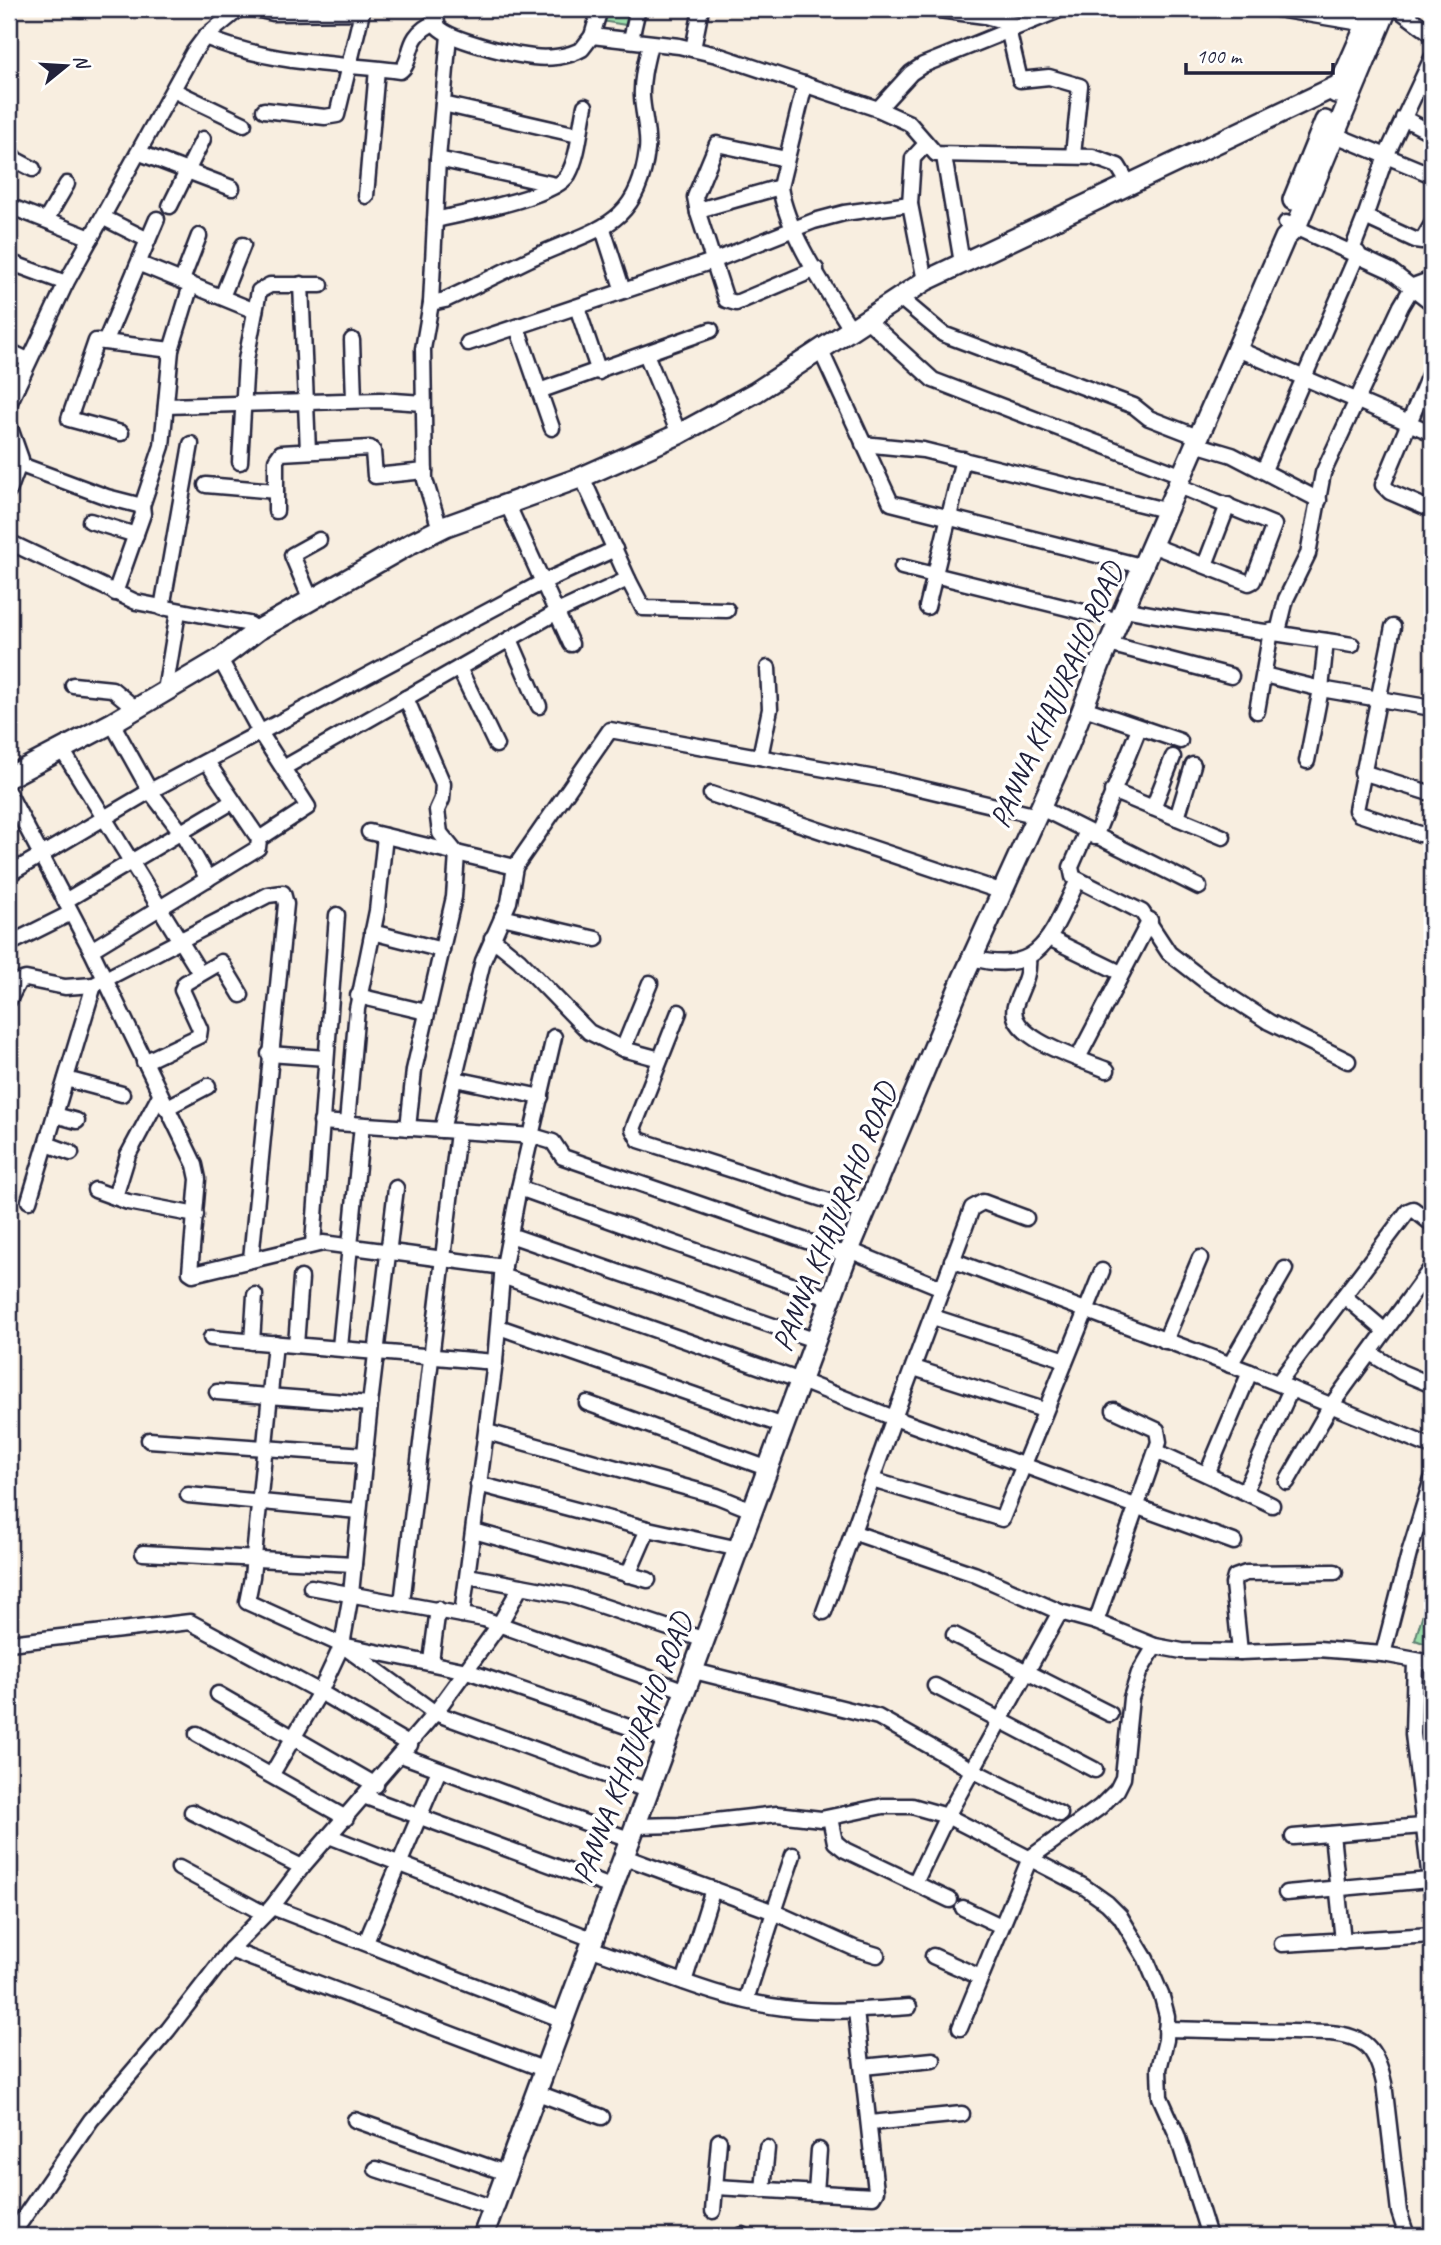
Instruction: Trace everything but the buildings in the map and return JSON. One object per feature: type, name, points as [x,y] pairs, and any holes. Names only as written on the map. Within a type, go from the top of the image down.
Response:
[{"type":"main road","name":"PANNA KHAJURAHO ROAD","points":[[482,2236],[628,1840],[754,1511],[848,1252],[973,958],[1040,812],[1109,644],[1145,567],[1235,348],[1387,9]]},
{"type":"main road","name":"PANNA KHAJURAHO ROAD","points":[[1289,229],[1339,85],[1370,16]]},
{"type":"main road","points":[[9,777],[112,723],[220,659],[258,630],[440,528],[582,477],[679,434],[756,392],[925,281],[1339,85]]},
{"type":"street","points":[[9,404],[66,283],[173,90],[205,37],[239,9]]},
{"type":"street","points":[[255,9],[274,13],[362,12],[337,115],[326,117],[264,110]]},
{"type":"street","points":[[205,37],[257,56],[403,71],[415,35],[435,15],[449,35],[518,54],[544,58],[576,53],[592,36],[600,9]]},
{"type":"street","points":[[631,39],[638,9]]},
{"type":"street","points":[[693,49],[701,9]]},
{"type":"street","points":[[931,9],[966,11],[1013,27]]},
{"type":"street","points":[[878,109],[923,65],[1062,9]]},
{"type":"street","points":[[1276,9],[1370,16]]},
{"type":"street","points":[[1398,9],[1432,34]]},
{"type":"street","points":[[1013,27],[1020,80],[1049,77],[1080,86],[1073,155]]},
{"type":"street","points":[[440,528],[425,471],[423,349],[431,303],[438,159],[449,35]]},
{"type":"street","points":[[592,36],[693,49],[878,109],[909,123],[936,154],[1073,155],[1118,166],[1130,186]]},
{"type":"street","points":[[431,303],[445,300],[538,255],[603,229],[627,205],[644,167],[648,147],[642,80],[650,44]]},
{"type":"street","points":[[1264,470],[1306,376],[1355,252],[1386,156],[1403,118],[1427,79],[1432,58]]},
{"type":"street","points":[[366,196],[377,69]]},
{"type":"street","points":[[805,85],[780,187],[782,201],[816,269],[859,324],[933,380],[1181,481],[1272,523],[1274,527],[1251,583],[1154,545]]},
{"type":"street","points":[[173,90],[244,124]]},
{"type":"street","points":[[443,104],[578,135]]},
{"type":"street","points":[[435,220],[503,205],[556,186],[568,176],[585,106]]},
{"type":"street","points":[[1403,118],[1432,133]]},
{"type":"street","points":[[1333,134],[1432,175]]},
{"type":"street","points":[[170,206],[202,139]]},
{"type":"street","points":[[786,159],[717,144],[695,197],[698,214],[726,300],[731,304],[816,269]]},
{"type":"street","points":[[925,281],[910,204],[913,158],[926,144]]},
{"type":"street","points":[[9,151],[16,160],[33,170]]},
{"type":"street","points":[[140,153],[232,188]]},
{"type":"street","points":[[944,156],[962,263]]},
{"type":"street","points":[[438,159],[556,186]]},
{"type":"street","points":[[46,220],[67,184]]},
{"type":"street","points":[[698,214],[702,209],[780,187]]},
{"type":"street","points":[[468,343],[713,261],[794,229],[844,213],[910,204]]},
{"type":"street","points":[[9,206],[91,238]]},
{"type":"street","points":[[1366,217],[1422,241],[1432,224]]},
{"type":"street","points":[[104,218],[148,240]]},
{"type":"street","points":[[106,340],[157,219]]},
{"type":"street","points":[[603,229],[623,291]]},
{"type":"street","points":[[1289,229],[1355,252],[1413,286],[1432,303]]},
{"type":"street","points":[[115,593],[136,535],[142,506],[162,446],[171,350],[199,236]]},
{"type":"street","points":[[222,297],[243,245]]},
{"type":"street","points":[[9,262],[66,283]]},
{"type":"street","points":[[140,264],[255,311]]},
{"type":"street","points":[[1257,711],[1275,632],[1286,599],[1308,554],[1323,473],[1401,306],[1413,286],[1432,279]]},
{"type":"street","points":[[301,284],[308,451]]},
{"type":"street","points":[[240,463],[246,360],[255,311],[263,288],[321,285]]},
{"type":"street","points":[[899,297],[943,334],[1134,406],[1149,418],[1264,470],[1319,500]]},
{"type":"street","points":[[577,307],[598,372]]},
{"type":"street","points":[[517,327],[552,428]]},
{"type":"street","points":[[539,391],[711,330]]},
{"type":"street","points":[[121,433],[69,419],[96,341],[106,340],[171,350]]},
{"type":"street","points":[[352,340],[354,400]]},
{"type":"street","points":[[1235,348],[1306,376],[1408,424],[1432,431]]},
{"type":"street","points":[[9,351],[28,360]]},
{"type":"street","points":[[821,351],[891,503],[1145,567]]},
{"type":"street","points":[[646,354],[679,434]]},
{"type":"street","points":[[1432,368],[1383,485],[1390,492],[1432,510]]},
{"type":"street","points":[[166,406],[354,400],[423,403]]},
{"type":"street","points":[[9,425],[21,465],[9,491]]},
{"type":"street","points":[[162,608],[191,444]]},
{"type":"street","points":[[863,444],[923,450],[964,459],[1168,511]]},
{"type":"street","points":[[276,511],[277,456],[308,451],[370,448],[373,451],[375,476],[425,471]]},
{"type":"street","points":[[927,607],[964,459]]},
{"type":"street","points":[[21,465],[107,497],[142,506]]},
{"type":"street","points":[[582,477],[643,608],[727,610]]},
{"type":"street","points":[[206,485],[276,491]]},
{"type":"street","points":[[507,503],[571,644]]},
{"type":"street","points":[[1205,565],[1228,505]]},
{"type":"street","points":[[90,521],[136,535]]},
{"type":"street","points":[[312,600],[292,555],[320,540]]},
{"type":"street","points":[[9,542],[136,602],[249,624],[258,630]]},
{"type":"street","points":[[9,874],[150,791],[543,582],[615,549]]},
{"type":"street","points":[[902,567],[1123,615],[1275,632],[1352,645]]},
{"type":"street","points":[[285,767],[557,612],[628,579]]},
{"type":"street","points":[[165,691],[178,612]]},
{"type":"street","points":[[1393,627],[1356,803],[1359,814],[1420,834]]},
{"type":"street","points":[[510,639],[540,706]]},
{"type":"street","points":[[1307,761],[1321,689],[1326,640]]},
{"type":"street","points":[[1109,644],[1231,676]]},
{"type":"street","points":[[220,659],[261,734],[285,767],[308,807],[259,839]]},
{"type":"street","points":[[459,668],[496,745]]},
{"type":"street","points":[[760,757],[770,709],[768,668]]},
{"type":"street","points":[[1264,675],[1321,689],[1432,708]]},
{"type":"street","points":[[73,685],[112,689],[135,708]]},
{"type":"street","points":[[406,698],[443,783],[442,799],[437,810],[440,834],[457,854],[456,885],[414,1070],[408,1128]]},
{"type":"street","points":[[1084,708],[1180,741]]},
{"type":"street","points":[[112,723],[150,791],[181,832],[208,879]]},
{"type":"street","points":[[1139,728],[1091,835],[1071,867],[1073,877],[1142,912],[1150,920],[1168,953],[1187,968],[1269,1021],[1348,1061]]},
{"type":"street","points":[[442,1130],[483,961],[509,902],[515,867],[607,731],[898,782],[1040,812],[1199,887]]},
{"type":"street","points":[[61,748],[200,973]]},
{"type":"street","points":[[1153,808],[1173,757]]},
{"type":"street","points":[[91,950],[258,848],[259,839],[207,762]]},
{"type":"street","points":[[1177,818],[1193,765]]},
{"type":"street","points":[[1362,772],[1426,792]]},
{"type":"street","points":[[1112,791],[1223,837]]},
{"type":"street","points":[[9,794],[91,950],[99,982],[144,1062],[195,1165],[198,1180],[190,1272],[194,1274],[313,1244],[443,1258],[503,1271],[1234,1542]]},
{"type":"street","points":[[711,794],[1003,891]]},
{"type":"street","points":[[9,944],[133,861],[232,802]]},
{"type":"street","points":[[369,832],[515,867]]},
{"type":"street","points":[[347,1124],[358,996],[372,932],[384,836]]},
{"type":"street","points":[[973,958],[1012,964],[1028,959],[1049,938],[1078,880]]},
{"type":"street","points":[[9,1000],[19,981],[26,979],[65,987],[99,982],[268,895],[285,894],[251,1259]]},
{"type":"street","points":[[313,1244],[337,915]]},
{"type":"street","points":[[502,917],[596,939]]},
{"type":"street","points":[[1078,1058],[1150,920]]},
{"type":"street","points":[[372,932],[442,950]]},
{"type":"street","points":[[492,938],[519,960],[589,1032],[623,1049],[660,1059]]},
{"type":"street","points":[[1049,938],[1121,972]]},
{"type":"street","points":[[1028,959],[1027,973],[1014,1008],[1017,1025],[1033,1039],[1107,1070]]},
{"type":"street","points":[[144,1062],[199,1036],[200,1028],[182,990],[185,983],[221,962],[241,995]]},
{"type":"street","points":[[29,1201],[65,1079],[99,982]]},
{"type":"street","points":[[623,1049],[650,983]]},
{"type":"street","points":[[358,996],[426,1012]]},
{"type":"street","points":[[679,1012],[633,1129],[639,1140],[866,1213]]},
{"type":"street","points":[[462,1615],[487,1432],[503,1271],[554,1037]]},
{"type":"street","points":[[269,1054],[326,1058]]},
{"type":"street","points":[[65,1079],[122,1094]]},
{"type":"street","points":[[454,1079],[541,1097]]},
{"type":"street","points":[[115,1198],[128,1155],[163,1101],[208,1086]]},
{"type":"street","points":[[55,1115],[77,1121]]},
{"type":"street","points":[[321,1122],[533,1136],[553,1142],[563,1157],[848,1252],[942,1288]]},
{"type":"street","points":[[340,1347],[362,1125]]},
{"type":"street","points":[[402,1603],[458,1132]]},
{"type":"street","points":[[47,1144],[71,1153]]},
{"type":"street","points":[[272,1774],[320,1692],[342,1645],[351,1594],[358,1511],[396,1188]]},
{"type":"street","points":[[519,1188],[831,1299]]},
{"type":"street","points":[[95,1190],[115,1198],[196,1215]]},
{"type":"street","points":[[824,1612],[972,1208],[976,1203],[982,1202],[1026,1217]]},
{"type":"street","points":[[1245,1491],[1284,1386],[1344,1296],[1408,1211],[1413,1209],[1432,1224]]},
{"type":"street","points":[[510,1235],[817,1341]]},
{"type":"street","points":[[1165,1341],[1200,1258]]},
{"type":"street","points":[[952,1260],[1250,1372],[1432,1447]]},
{"type":"street","points":[[1287,1482],[1330,1407],[1432,1267]]},
{"type":"street","points":[[1230,1365],[1285,1269]]},
{"type":"street","points":[[872,1480],[999,1520],[1025,1465],[1063,1359],[1086,1312],[1102,1270]]},
{"type":"street","points":[[296,1345],[301,1278]]},
{"type":"street","points":[[252,1342],[255,1295]]},
{"type":"street","points":[[1344,1296],[1385,1331]]},
{"type":"street","points":[[933,1317],[1063,1359]]},
{"type":"street","points":[[499,1327],[784,1426]]},
{"type":"street","points":[[211,1338],[378,1349],[495,1362]]},
{"type":"street","points":[[275,1343],[254,1558],[246,1598],[250,1605],[342,1645],[435,1713],[649,1791]]},
{"type":"street","points":[[1370,1353],[1401,1372],[1432,1385]]},
{"type":"street","points":[[914,1368],[1044,1410]]},
{"type":"street","points":[[1207,1474],[1250,1372]]},
{"type":"street","points":[[217,1392],[370,1404]]},
{"type":"street","points":[[587,1403],[769,1469]]},
{"type":"street","points":[[1096,1622],[1135,1506],[1160,1442],[1157,1430],[1114,1410]]},
{"type":"street","points":[[487,1432],[717,1496],[754,1511]]},
{"type":"street","points":[[149,1440],[365,1455]]},
{"type":"street","points":[[1156,1451],[1272,1506]]},
{"type":"street","points":[[1383,1654],[1409,1550],[1432,1479]]},
{"type":"street","points":[[478,1484],[648,1530],[739,1549]]},
{"type":"street","points":[[188,1495],[358,1511]]},
{"type":"street","points":[[628,1575],[648,1530]]},
{"type":"street","points":[[474,1531],[648,1580]]},
{"type":"street","points":[[855,1533],[974,1574],[1060,1612],[1096,1622],[1155,1646],[1182,1651],[1318,1649],[1383,1654],[1432,1663]]},
{"type":"street","points":[[143,1553],[354,1564]]},
{"type":"street","points":[[1240,1652],[1233,1584],[1235,1577],[1246,1573],[1335,1572]]},
{"type":"street","points":[[468,1576],[569,1595],[705,1640]]},
{"type":"street","points":[[11,2236],[91,2120],[168,2030],[230,1950],[366,1797],[435,1713],[499,1625],[521,1586]]},
{"type":"street","points":[[311,1587],[438,1609],[499,1625],[686,1691]]},
{"type":"street","points":[[431,1661],[438,1609]]},
{"type":"street","points":[[915,1883],[947,1816],[1060,1612]]},
{"type":"street","points":[[9,1643],[190,1622],[320,1692],[439,1770],[628,1840],[713,1889],[877,1955]]},
{"type":"street","points":[[954,1635],[1110,1714]]},
{"type":"street","points":[[342,1645],[431,1661],[467,1671],[668,1741]]},
{"type":"street","points":[[960,2028],[1030,1858],[1100,1807],[1123,1778],[1131,1698],[1139,1673],[1155,1646]]},
{"type":"street","points":[[1415,1660],[1413,1734],[1432,1897]]},
{"type":"street","points":[[694,1671],[878,1717],[972,1770],[1060,1814]]},
{"type":"street","points":[[935,1686],[1095,1770]]},
{"type":"street","points":[[218,1694],[376,1785]]},
{"type":"street","points":[[197,1734],[346,1818]]},
{"type":"street","points":[[366,1942],[401,1865],[439,1770]]},
{"type":"street","points":[[366,1797],[611,1887]]},
{"type":"street","points":[[628,1840],[680,1825],[777,1814],[830,1818],[883,1806],[912,1806],[947,1816],[1083,1886],[1120,1916],[1146,1959],[1162,1997],[1166,2029],[1159,2069],[1160,2096],[1177,2135],[1209,2236]]},
{"type":"street","points":[[192,1812],[302,1867]]},
{"type":"street","points":[[830,1818],[835,1842],[1002,1926]]},
{"type":"street","points":[[1293,1837],[1422,1826]]},
{"type":"street","points":[[1332,1834],[1343,1941]]},
{"type":"street","points":[[329,1836],[684,1982],[784,2008],[856,2011],[909,2007]]},
{"type":"street","points":[[746,2000],[793,1855]]},
{"type":"street","points":[[179,1868],[267,1910],[366,1942],[563,2021]]},
{"type":"street","points":[[1286,1893],[1429,1880]]},
{"type":"street","points":[[684,1982],[713,1889]]},
{"type":"street","points":[[1282,1944],[1432,1935]]},
{"type":"street","points":[[230,1950],[543,2069]]},
{"type":"street","points":[[933,1956],[980,1977]]},
{"type":"street","points":[[716,2187],[873,2196],[876,2192],[870,2123],[856,2011]]},
{"type":"street","points":[[1166,2029],[1355,2035],[1363,2040],[1382,2075],[1399,2212],[1407,2236]]},
{"type":"street","points":[[863,2067],[933,2060]]},
{"type":"street","points":[[535,2092],[602,2117]]},
{"type":"street","points":[[870,2123],[961,2114]]},
{"type":"street","points":[[355,2120],[506,2172]]},
{"type":"street","points":[[713,2211],[719,2141]]},
{"type":"street","points":[[764,2190],[767,2148]]},
{"type":"street","points":[[816,2193],[819,2150]]},
{"type":"street","points":[[376,2169],[494,2208]]},
{"type":"green space","points":[[603,9],[635,9],[632,26],[601,21]]},
{"type":"green space","points":[[1432,1582],[1432,1646],[1415,1640]]}]
